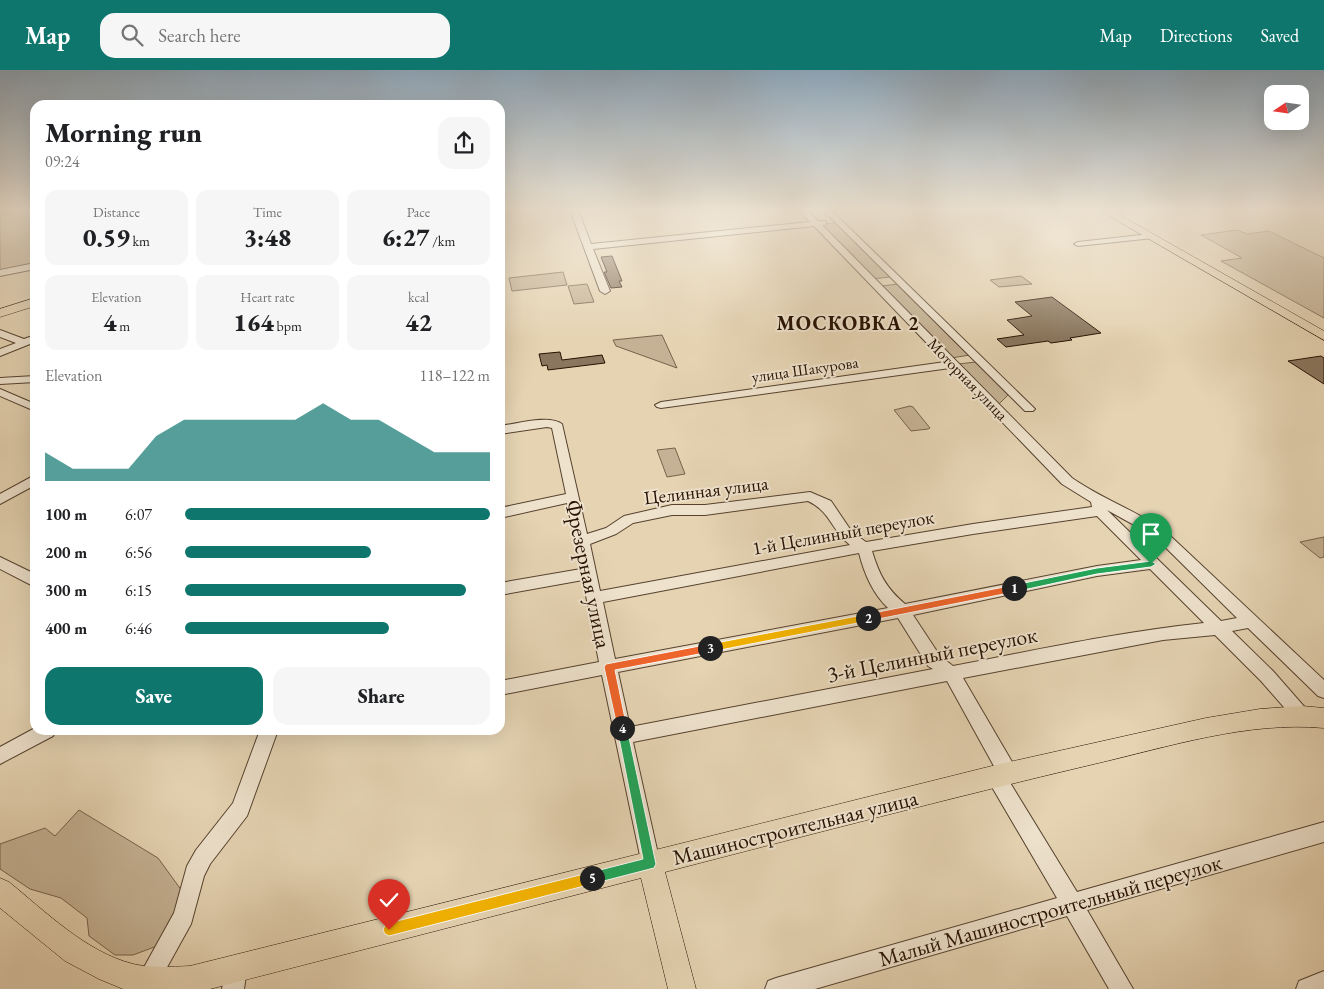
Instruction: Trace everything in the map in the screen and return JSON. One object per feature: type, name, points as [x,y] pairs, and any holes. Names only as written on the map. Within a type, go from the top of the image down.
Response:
[{"type":"main road","points":[[1179,253],[1324,336]]},
{"type":"main road","points":[[0,314],[30,304]]},
{"type":"main road","name":"Машиностроительная улица","points":[[0,891],[66,945],[110,969],[145,985],[190,980],[235,979],[493,902],[1002,774],[1206,728],[1260,719],[1313,717]]},
{"type":"main road","name":"Фрезерная улица","points":[[650,864],[682,989]]},
{"type":"street","points":[[590,253],[605,291]]},
{"type":"street","name":"Моторная улица","points":[[845,253],[1063,478],[1098,505],[1151,564],[1267,676],[1313,717]]},
{"type":"street","name":"Моторная улица","points":[[871,253],[1029,409],[1002,415]]},
{"type":"street","points":[[0,273],[30,267]]},
{"type":"street","points":[[0,333],[30,340]]},
{"type":"street","points":[[0,353],[30,340]]},
{"type":"street","name":"улица Шакурова","points":[[661,405],[978,358]]},
{"type":"street","points":[[0,381],[30,379]]},
{"type":"street","points":[[0,386],[30,380]]},
{"type":"street","points":[[0,392],[30,406]]},
{"type":"street","name":"Фрезерная улица","points":[[505,429],[554,424],[558,427],[650,864]]},
{"type":"street","points":[[0,500],[30,482]]},
{"type":"street","name":"Целинная улица","points":[[582,541],[612,531],[629,519],[672,510],[737,506],[810,496],[826,504],[847,535],[864,548]]},
{"type":"street","points":[[505,512],[573,497]]},
{"type":"street","name":"Моторная улица","points":[[1098,505],[1148,524],[1160,533],[1324,691]]},
{"type":"street","name":"1-й Целинный переулок","points":[[595,598],[864,548],[1046,517],[1098,505]]},
{"type":"street","points":[[864,548],[871,571],[885,596],[902,611],[934,661],[951,673],[1070,904],[1122,989]]},
{"type":"street","points":[[0,562],[30,578]]},
{"type":"street","points":[[505,687],[902,611],[1097,571],[1151,564]]},
{"type":"street","points":[[505,588],[590,573]]},
{"type":"street","name":"3-й Целинный переулок","points":[[624,736],[1163,634],[1218,628],[1250,621]]},
{"type":"street","points":[[0,756],[38,735]]},
{"type":"street","points":[[145,985],[184,917],[194,872],[203,857],[240,809],[267,735]]},
{"type":"street","name":"Малый Машиностроительный переулок","points":[[776,989],[1324,832]]},
{"type":"street","points":[[1307,989],[1324,982]]},
{"type":"shaded area","points":[[0,253],[30,253],[30,266],[0,271]]},
{"type":"shaded area","points":[[847,253],[866,253],[890,277],[872,279]]},
{"type":"shaded area","points":[[1233,253],[1314,253],[1324,258],[1324,318],[1221,261],[1242,258]]},
{"type":"shaded area","points":[[563,272],[567,285],[512,291],[509,278]]},
{"type":"shaded area","points":[[1021,276],[1032,284],[999,287],[990,280]]},
{"type":"shaded area","points":[[587,284],[594,302],[574,304],[568,286]]},
{"type":"shaded area","points":[[898,284],[970,355],[951,358],[881,286]]},
{"type":"shaded area","points":[[662,335],[677,368],[616,346],[613,340]]},
{"type":"shaded area","points":[[976,362],[1009,394],[998,405],[958,364]]},
{"type":"shaded area","points":[[913,407],[930,428],[911,431],[894,410]]},
{"type":"shaded area","points":[[675,448],[685,474],[667,477],[657,450]]},
{"type":"shaded area","points":[[1324,537],[1324,557],[1320,558],[1300,542]]},
{"type":"shaded area","points":[[79,810],[158,858],[182,891],[171,930],[157,946],[133,955],[115,955],[89,936],[87,918],[61,898],[30,889],[0,869],[0,844],[45,828],[55,836]]},
{"type":"building","points":[[612,256],[622,281],[619,281],[622,287],[611,288],[604,272],[607,272],[601,257]]},
{"type":"building","points":[[1052,297],[1101,333],[1070,338],[1072,340],[1051,343],[1048,341],[1006,347],[997,339],[1024,335],[1007,320],[1032,316],[1015,302]]},
{"type":"building","points":[[560,352],[562,360],[602,355],[605,363],[548,370],[547,365],[542,366],[539,354]]},
{"type":"building","points":[[1321,356],[1324,358],[1324,384],[1288,361]]},
{"type":"district","name":"МОСКОВКА 2","points":[[848,323]]},
{"type":"route","points":[[389,930],[493,902],[650,864],[609,667],[902,611],[1097,571],[1151,564]]}]
